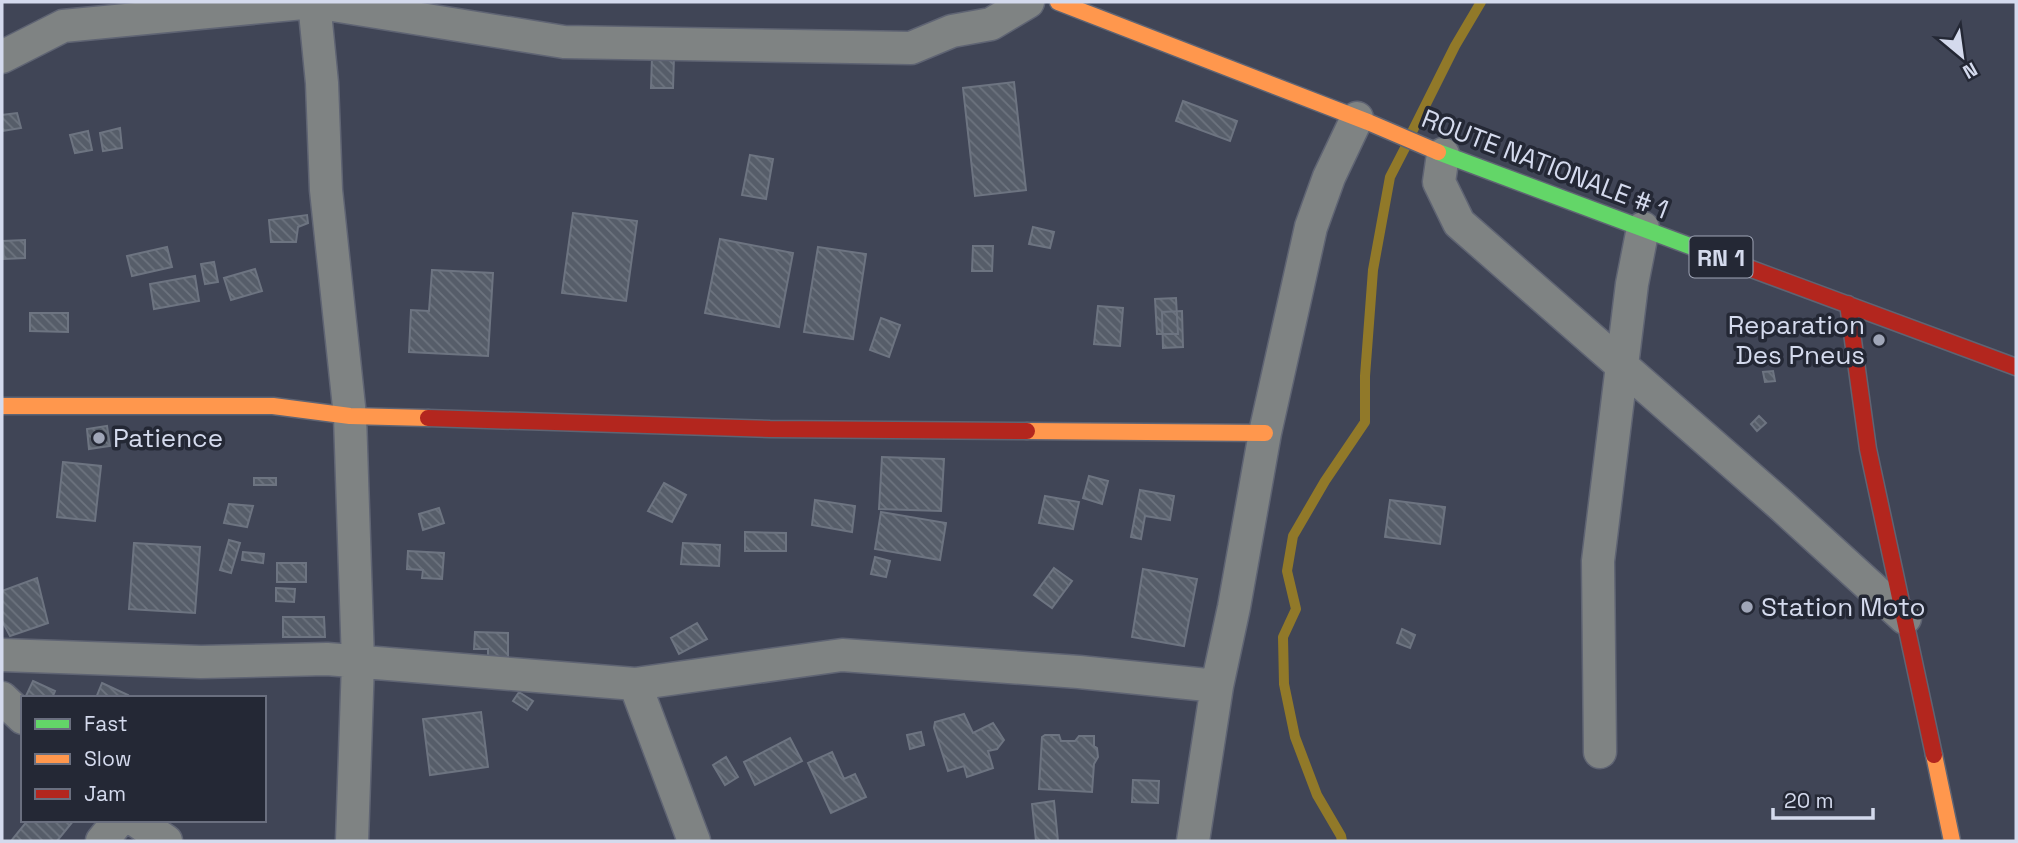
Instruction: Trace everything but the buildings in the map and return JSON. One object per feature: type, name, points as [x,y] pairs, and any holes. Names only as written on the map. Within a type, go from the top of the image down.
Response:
[{"type":"street","points":[[314,2],[322,83],[326,190],[350,416],[358,662],[352,841]]},
{"type":"street","points":[[2,57],[62,26],[314,2],[564,42],[911,48],[952,31],[991,24],[1028,2]]},
{"type":"street","name":"ROUTE NATIONALE # 1","points":[[1058,2],[1434,150],[2016,367]]},
{"type":"street","points":[[1193,841],[1217,686],[1265,433],[1311,227],[1329,177],[1362,120]]},
{"type":"street","points":[[1434,150],[1439,182],[1459,223],[1781,505],[1905,618]]},
{"type":"street","points":[[1600,752],[1598,561],[1632,284],[1643,228]]},
{"type":"street","points":[[1848,304],[1868,449],[1952,841]]},
{"type":"street","points":[[2,406],[272,406],[350,416],[770,429],[1265,433]]},
{"type":"street","points":[[2,655],[201,662],[327,659],[635,684],[842,655],[1079,672],[1217,686]]},
{"type":"street","points":[[635,684],[694,841]]},
{"type":"street","points":[[2,698],[21,716]]},
{"type":"street","points":[[103,841],[117,822]]},
{"type":"street","points":[[138,822],[166,841]]},
{"type":"waterway","points":[[1412,132],[1455,46],[1481,2]]},
{"type":"waterway","points":[[1342,841],[1317,795],[1295,737],[1284,684],[1283,637],[1296,609],[1287,571],[1293,536],[1325,481],[1365,422],[1365,376],[1373,270],[1390,177],[1406,146]]},
{"type":"traffic: fast","points":[[1438,152],[1738,264]]},
{"type":"traffic: slow","points":[[1058,2],[1368,122],[1438,152]]},
{"type":"traffic: slow","points":[[2,406],[273,406],[350,416],[428,418]]},
{"type":"traffic: slow","points":[[1027,431],[1265,433]]},
{"type":"traffic: slow","points":[[1934,755],[1952,841]]},
{"type":"traffic: jam","points":[[1738,264],[2016,367]]},
{"type":"traffic: jam","points":[[1848,304],[1868,449],[1934,755]]},
{"type":"traffic: jam","points":[[428,418],[770,429],[1027,431]]},
{"type":"place","name":"Reparation Des Pneus","points":[[1879,340]]},
{"type":"place","name":"Patience","points":[[99,438]]},
{"type":"place","name":"Station Moto","points":[[1747,607]]}]
